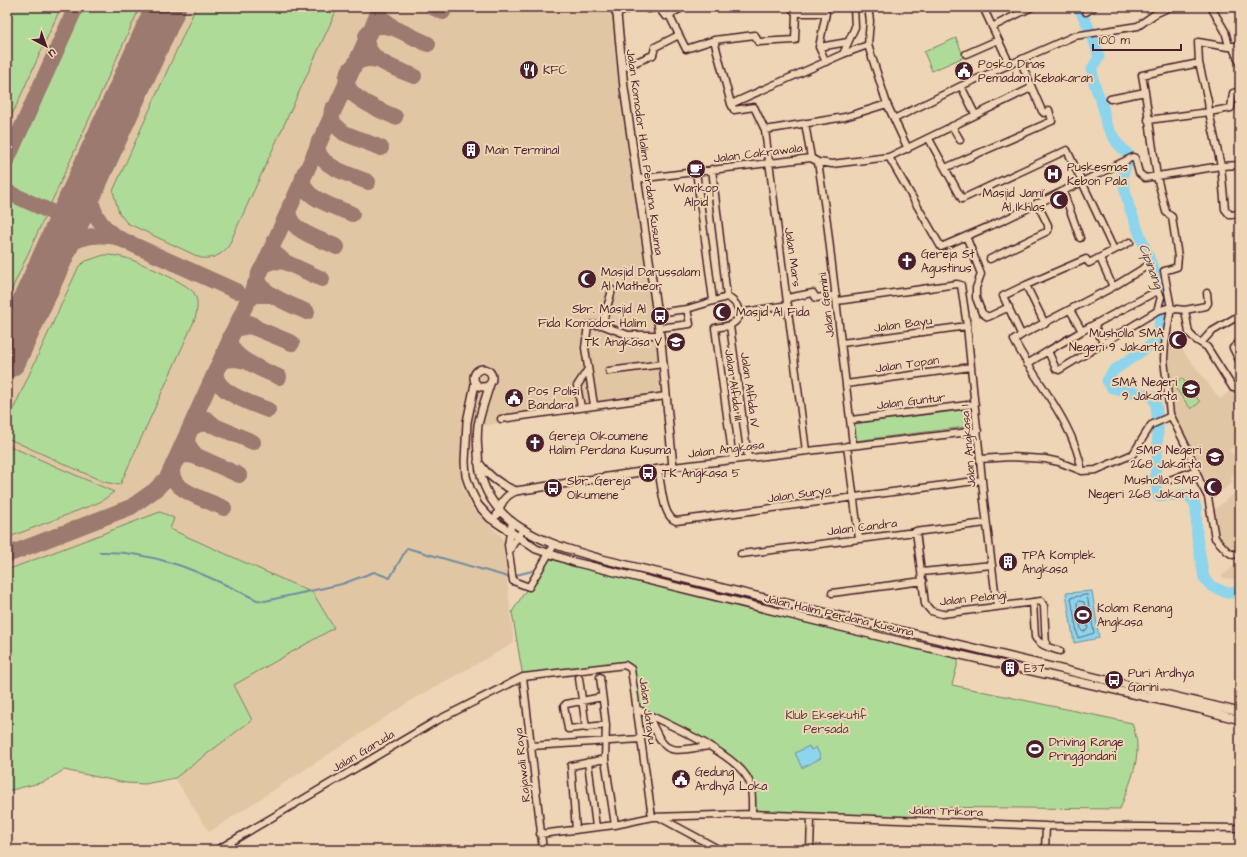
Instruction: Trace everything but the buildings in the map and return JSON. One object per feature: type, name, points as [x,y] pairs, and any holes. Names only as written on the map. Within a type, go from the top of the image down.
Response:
[{"type":"street","name":"Jalan Komodor Halim Perdana Kusuma","points":[[614,7],[617,14],[622,68],[657,313],[673,467]]},
{"type":"street","points":[[617,14],[633,7]]},
{"type":"street","points":[[645,7],[648,10],[658,7],[665,16],[683,7]]},
{"type":"street","points":[[790,7],[796,12],[826,10],[819,47],[826,62]]},
{"type":"street","points":[[843,54],[855,27],[854,7]]},
{"type":"street","points":[[868,7],[870,21],[868,45],[887,104],[908,149]]},
{"type":"street","points":[[983,7],[1010,66]]},
{"type":"street","points":[[992,27],[1032,7]]},
{"type":"street","points":[[1086,12],[1094,7]]},
{"type":"street","points":[[894,119],[961,86],[1010,66],[1074,36],[1138,26],[1155,14],[1170,7]]},
{"type":"street","points":[[1211,7],[1225,31],[1240,63]]},
{"type":"street","points":[[669,15],[686,49],[714,40],[755,35],[757,42],[795,40],[796,12]]},
{"type":"street","points":[[622,68],[653,55],[655,47],[679,35]]},
{"type":"street","points":[[714,40],[731,104],[843,54],[868,45]]},
{"type":"street","points":[[966,54],[998,40]]},
{"type":"street","points":[[1240,45],[1231,46],[1199,41],[1199,63],[1221,166],[1225,210],[1228,215],[1240,214]]},
{"type":"street","points":[[819,47],[848,42]]},
{"type":"street","points":[[945,168],[1052,121],[1049,110],[1043,112],[1031,88],[1020,60]]},
{"type":"street","points":[[1199,63],[1142,75],[1157,177],[1166,212],[1172,217],[1178,256],[1178,267],[1164,271],[1169,308],[1164,359],[1169,417],[1189,452],[1208,497],[1215,538],[1231,554],[1240,552]]},
{"type":"street","points":[[961,86],[975,114]]},
{"type":"street","name":"Jalan Cakrawala","points":[[637,179],[811,158],[818,162],[853,162],[889,157],[929,139],[975,114],[1031,88]]},
{"type":"street","points":[[1148,120],[1209,112],[1232,107],[1233,94],[1240,90]]},
{"type":"street","points":[[1110,99],[1144,92]]},
{"type":"street","name":"Jalan Mars","points":[[731,104],[736,111],[754,107],[765,130],[788,298],[806,451]]},
{"type":"street","points":[[765,130],[845,117],[887,104]]},
{"type":"street","points":[[805,123],[811,158]]},
{"type":"street","points":[[952,126],[960,140]]},
{"type":"street","points":[[929,139],[963,199],[1066,150],[1114,250]]},
{"type":"street","points":[[889,157],[939,246],[944,246],[1038,203],[1133,157],[1135,158],[1138,171],[1142,177],[1157,177],[1221,166],[1240,165]]},
{"type":"street","name":"Jalan Gemini","points":[[818,162],[851,420],[850,446],[858,539]]},
{"type":"street","points":[[712,169],[727,297]]},
{"type":"street","points":[[696,171],[713,300]]},
{"type":"street","points":[[1063,191],[1080,238]]},
{"type":"street","points":[[990,259],[1048,231],[1048,225],[1038,203]]},
{"type":"street","points":[[966,236],[981,274],[976,288],[976,298],[982,313],[988,317],[1009,307]]},
{"type":"street","points":[[1022,334],[1003,295],[1086,259],[1089,262],[1100,258],[1130,242]]},
{"type":"street","points":[[1100,258],[1113,287]]},
{"type":"street","points":[[1082,471],[1078,449],[1069,430],[1044,388],[1027,364],[1014,340],[1022,334],[1045,324],[1113,287],[1146,266]]},
{"type":"street","name":"Jalan Angkasa 1","points":[[836,298],[960,284],[963,292],[967,326],[986,524],[997,606]]},
{"type":"street","points":[[1026,285],[1045,324]]},
{"type":"street","points":[[602,325],[612,290]]},
{"type":"street","points":[[1027,364],[1082,331],[1157,291],[1161,297],[1158,311]]},
{"type":"street","points":[[788,298],[813,293],[816,298],[836,298]]},
{"type":"street","points":[[1048,351],[1058,370],[1158,311],[1169,308],[1186,310],[1206,306],[1208,303],[1207,293]]},
{"type":"street","points":[[657,313],[687,309],[708,304],[713,300],[727,297],[736,303],[739,313],[737,320],[730,326]]},
{"type":"street","points":[[739,313],[788,305]]},
{"type":"street","points":[[594,405],[585,348],[586,328],[588,325],[593,323],[602,325],[628,335],[659,331],[690,324],[687,309]]},
{"type":"street","points":[[1070,310],[1082,331]]},
{"type":"street","points":[[1186,310],[1189,333],[1196,340],[1202,342],[1223,369],[1233,388],[1240,385]]},
{"type":"street","points":[[1202,342],[1211,332],[1240,315]]},
{"type":"street","points":[[1094,325],[1104,344]]},
{"type":"street","name":"Jalan Alfida IV","points":[[730,326],[748,458]]},
{"type":"street","name":"Jalan Alfida III","points":[[730,326],[715,328],[733,460]]},
{"type":"street","name":"Jalan Bayu","points":[[842,343],[967,326]]},
{"type":"street","points":[[1240,342],[1233,348],[1240,362]]},
{"type":"street","points":[[609,371],[663,364]]},
{"type":"street","name":"Jalan Topan","points":[[846,384],[970,367]]},
{"type":"street","points":[[490,384],[482,387],[475,384],[473,380],[474,373],[483,368],[491,373],[492,378],[478,425],[478,462],[485,491],[498,511]]},
{"type":"street","points":[[581,406],[577,386],[588,369]]},
{"type":"street","name":"Jalan Halim Perdana Kusuma","points":[[475,384],[467,422],[466,476],[478,504],[495,521],[525,544],[548,554],[886,638],[1199,709],[1240,720]]},
{"type":"street","points":[[501,419],[581,406],[666,396]]},
{"type":"street","name":"Jalan Guntur","points":[[851,420],[975,404]]},
{"type":"street","points":[[980,459],[1011,457],[1045,459],[1059,462],[1082,471],[1096,470],[1133,454],[1148,429],[1153,424],[1169,417]]},
{"type":"street","name":"Jalan Angkasa","points":[[516,491],[673,467],[978,432]]},
{"type":"street","points":[[478,462],[492,478],[502,485],[516,491]]},
{"type":"street","name":"Jalan Surya","points":[[658,470],[666,511],[672,520],[676,521],[982,480]]},
{"type":"street","points":[[1170,480],[1196,470]]},
{"type":"street","points":[[495,521],[498,511],[506,496],[516,491]]},
{"type":"street","name":"Jalan Halim Perdana Kusuma","points":[[498,511],[539,539],[602,559],[1240,712]]},
{"type":"street","points":[[512,521],[509,532],[509,552],[512,577],[529,586],[554,545]]},
{"type":"street","name":"Jalan Candra","points":[[741,554],[916,531],[986,524]]},
{"type":"street","points":[[509,552],[517,537],[524,529]]},
{"type":"street","name":"Jalan Pelangi","points":[[916,531],[925,604],[931,611],[942,614],[1033,602]]},
{"type":"street","points":[[922,572],[992,565]]},
{"type":"street","points":[[832,593],[923,581]]},
{"type":"street","points":[[1046,646],[1044,604],[1039,601],[1033,602],[1035,637],[1039,642],[1046,646],[1060,651]]},
{"type":"street","points":[[1034,620],[1045,620]]},
{"type":"street","name":"Jalan Jatayu","points":[[523,677],[625,664],[630,669],[655,817]]},
{"type":"street","name":"Rajawali Raya","points":[[523,677],[542,850]]},
{"type":"street","name":"Jalan Garuda","points":[[217,850],[434,722],[523,677]]},
{"type":"street","points":[[600,677],[606,725],[605,759],[615,825]]},
{"type":"street","points":[[579,678],[586,728]]},
{"type":"street","points":[[602,697],[565,705],[567,728],[586,728],[606,725]]},
{"type":"street","points":[[637,709],[723,754],[745,775],[750,785],[752,814]]},
{"type":"street","points":[[648,715],[659,739],[666,748],[682,750],[709,746]]},
{"type":"street","points":[[531,746],[641,739]]},
{"type":"street","points":[[576,830],[570,767],[572,764],[605,759]]},
{"type":"street","points":[[588,762],[596,827]]},
{"type":"street","name":"Jalan Trikora","points":[[540,834],[615,825],[655,817],[752,814],[811,818],[1046,826],[1240,828]]},
{"type":"street","points":[[655,817],[720,850]]},
{"type":"street","points":[[810,850],[811,818]]},
{"type":"street","points":[[1045,850],[1046,826]]},
{"type":"shaded area","points":[[7,7],[609,7],[614,13],[635,191],[665,398],[593,406],[465,429],[460,464],[463,489],[475,511],[502,537],[514,643],[415,698],[209,832],[175,778],[145,784],[126,783],[64,770],[44,782],[7,791]]},
{"type":"shaded area","name":"SMA Negeri 9 Jakarta","points":[[1179,332],[1186,343],[1180,347],[1220,399],[1230,391],[1240,405],[1240,443],[1229,450],[1240,463],[1240,469],[1230,477],[1233,482],[1211,500],[1200,475],[1194,450],[1173,414],[1167,374],[1166,350],[1170,335]]},
{"type":"shaded area","points":[[1240,488],[1240,554],[1233,559],[1216,538],[1213,511]]},
{"type":"shaded area","points":[[1240,561],[1240,580],[1224,578],[1222,576]]},
{"type":"green space","points":[[13,7],[61,7],[7,126],[7,20]]},
{"type":"green space","points":[[76,7],[140,7],[7,300],[7,160]]},
{"type":"green space","points":[[196,7],[338,7],[228,247],[222,253],[209,258],[201,258],[127,223],[119,213],[113,191]]},
{"type":"green space","points":[[956,38],[964,57],[932,71],[924,52]]},
{"type":"green space","points":[[104,255],[118,256],[132,260],[183,284],[194,293],[197,302],[195,319],[120,485],[104,482],[7,438],[7,423],[79,266],[86,261]]},
{"type":"green space","points":[[1182,378],[1200,402],[1191,409],[1173,385]]},
{"type":"green space","points":[[963,410],[965,427],[854,441],[852,424]]},
{"type":"green space","points":[[7,445],[114,492],[100,502],[7,538]]},
{"type":"green space","points":[[160,512],[174,518],[170,529],[313,593],[334,628],[234,685],[252,720],[175,778],[145,784],[126,783],[64,770],[44,782],[7,791],[7,570]]},
{"type":"green space","name":"Klub Eksekutif Persada","points":[[549,554],[960,655],[952,685],[1132,723],[1137,742],[1136,761],[1132,777],[1120,809],[916,807],[913,821],[752,814],[749,780],[723,754],[637,709],[627,666],[523,677],[512,612]]},
{"type":"water","name":"Kolam Renang Angkasa","points":[[1092,591],[1099,638],[1074,643],[1066,593]]},
{"type":"water","points":[[809,746],[811,750],[816,747],[821,758],[802,768],[795,753]]},
{"type":"waterway","name":"Cipinang","points":[[1078,7],[1085,19],[1099,57],[1092,69],[1094,83],[1103,107],[1106,124],[1117,143],[1130,156],[1122,177],[1129,207],[1163,293],[1158,337],[1155,342],[1113,371],[1107,381],[1112,388],[1152,396],[1156,404],[1158,424],[1155,480],[1158,496],[1186,495],[1194,501],[1196,508],[1197,537],[1204,578],[1211,586],[1227,593],[1240,592]]},
{"type":"waterway","points":[[99,552],[120,552],[161,560],[200,573],[257,600],[265,601],[342,584],[374,572],[390,578],[407,548],[508,577],[536,570]]},
{"type":"taxiway","points":[[7,160],[76,7]]},
{"type":"taxiway","points":[[156,7],[164,11]]},
{"type":"taxiway","points":[[7,555],[131,507],[155,490],[167,478],[381,7]]},
{"type":"taxiway","points":[[432,7],[443,12]]},
{"type":"taxiway","points":[[386,21],[394,28],[428,44]]},
{"type":"taxiway","points":[[394,28],[386,26],[374,27],[366,36],[367,45],[370,52],[382,62],[414,76]]},
{"type":"taxiway","points":[[377,60],[370,59],[357,62],[347,76],[347,85],[359,99],[395,117]]},
{"type":"taxiway","points":[[332,109],[331,117],[334,124],[344,133],[381,148]]},
{"type":"taxiway","points":[[319,141],[318,149],[320,156],[326,162],[334,168],[368,182]]},
{"type":"taxiway","points":[[52,259],[66,246],[89,236],[116,237],[101,223],[93,207],[91,199],[91,180],[93,169]]},
{"type":"taxiway","points":[[304,173],[303,181],[305,189],[311,195],[327,204],[352,214]]},
{"type":"taxiway","points":[[7,192],[69,220]]},
{"type":"taxiway","points":[[290,205],[288,213],[291,221],[296,227],[312,237],[337,247]]},
{"type":"taxiway","points":[[116,237],[236,291]]},
{"type":"taxiway","points":[[277,255],[285,262],[322,279]]},
{"type":"taxiway","points":[[285,262],[278,261],[264,265],[258,276],[260,283],[265,290],[273,296],[307,312]]},
{"type":"taxiway","points":[[246,303],[254,295],[270,295]]},
{"type":"taxiway","points":[[250,323],[258,329],[292,343]]},
{"type":"taxiway","points":[[258,329],[249,326],[235,329],[230,337],[231,345],[235,352],[243,359],[262,370],[279,377]]},
{"type":"taxiway","points":[[245,361],[235,359],[224,360],[217,369],[216,378],[229,392],[239,398],[268,410]]},
{"type":"taxiway","points":[[207,419],[215,426],[253,442]]},
{"type":"taxiway","points":[[215,426],[209,424],[200,424],[195,426],[189,432],[187,443],[195,455],[239,475]]},
{"type":"taxiway","points":[[201,459],[186,455],[177,459],[172,471],[174,480],[186,491],[224,508]]},
{"type":"runway","points":[[7,358],[166,7]]},
{"type":"place","name":"KFC","points":[[529,70]]},
{"type":"place","name":"Posko Dinas Pemadam Kebakaran","points":[[964,71]]},
{"type":"place","name":"Main Terminal","points":[[471,150]]},
{"type":"place","name":"Warkop Alpid","points":[[696,169]]},
{"type":"place","name":"Puskesmas Kebon Pala","points":[[1053,174]]},
{"type":"place","name":"Masjid Jami' Al Ikhlas","points":[[1059,200]]},
{"type":"place","name":"Gereja St Agustinus","points":[[907,261]]},
{"type":"place","name":"Masjid Darussalam Al Matheor","points":[[587,279]]},
{"type":"place","name":"Masjid Al Fida","points":[[722,312]]},
{"type":"place","name":"Sbr. Masjid Al Fida Komodor Halim","points":[[660,316]]},
{"type":"place","name":"Musholla SMA Negeri 9 Jakarta","points":[[1178,340]]},
{"type":"place","name":"TK Angkasa V","points":[[676,342]]},
{"type":"place","name":"SMA Negeri 9 Jakarta","points":[[1191,389]]},
{"type":"place","name":"Pos Polisi Bandara","points":[[514,398]]},
{"type":"place","name":"Gereja Oikoumene Halim Perdana Kusuma","points":[[535,443]]},
{"type":"place","name":"SMP Negeri 268 Jakarta","points":[[1215,457]]},
{"type":"place","name":"TK Angkasa 5","points":[[648,473]]},
{"type":"place","name":"Musholla SMP Negeri 268 Jakarta","points":[[1213,487]]},
{"type":"place","name":"Sbr. Gereja Oikumene","points":[[553,488]]},
{"type":"place","name":"TPA Komplek Angkasa","points":[[1008,562]]},
{"type":"place","name":"Kolam Renang Angkasa","points":[[1083,615]]},
{"type":"place","name":"E37","points":[[1010,668]]},
{"type":"place","name":"Puri Ardhya Garini","points":[[1114,680]]},
{"type":"place","name":"Driving Range Pringgondani","points":[[1035,749]]},
{"type":"place","name":"Gedung Ardhya Loka","points":[[681,779]]}]
